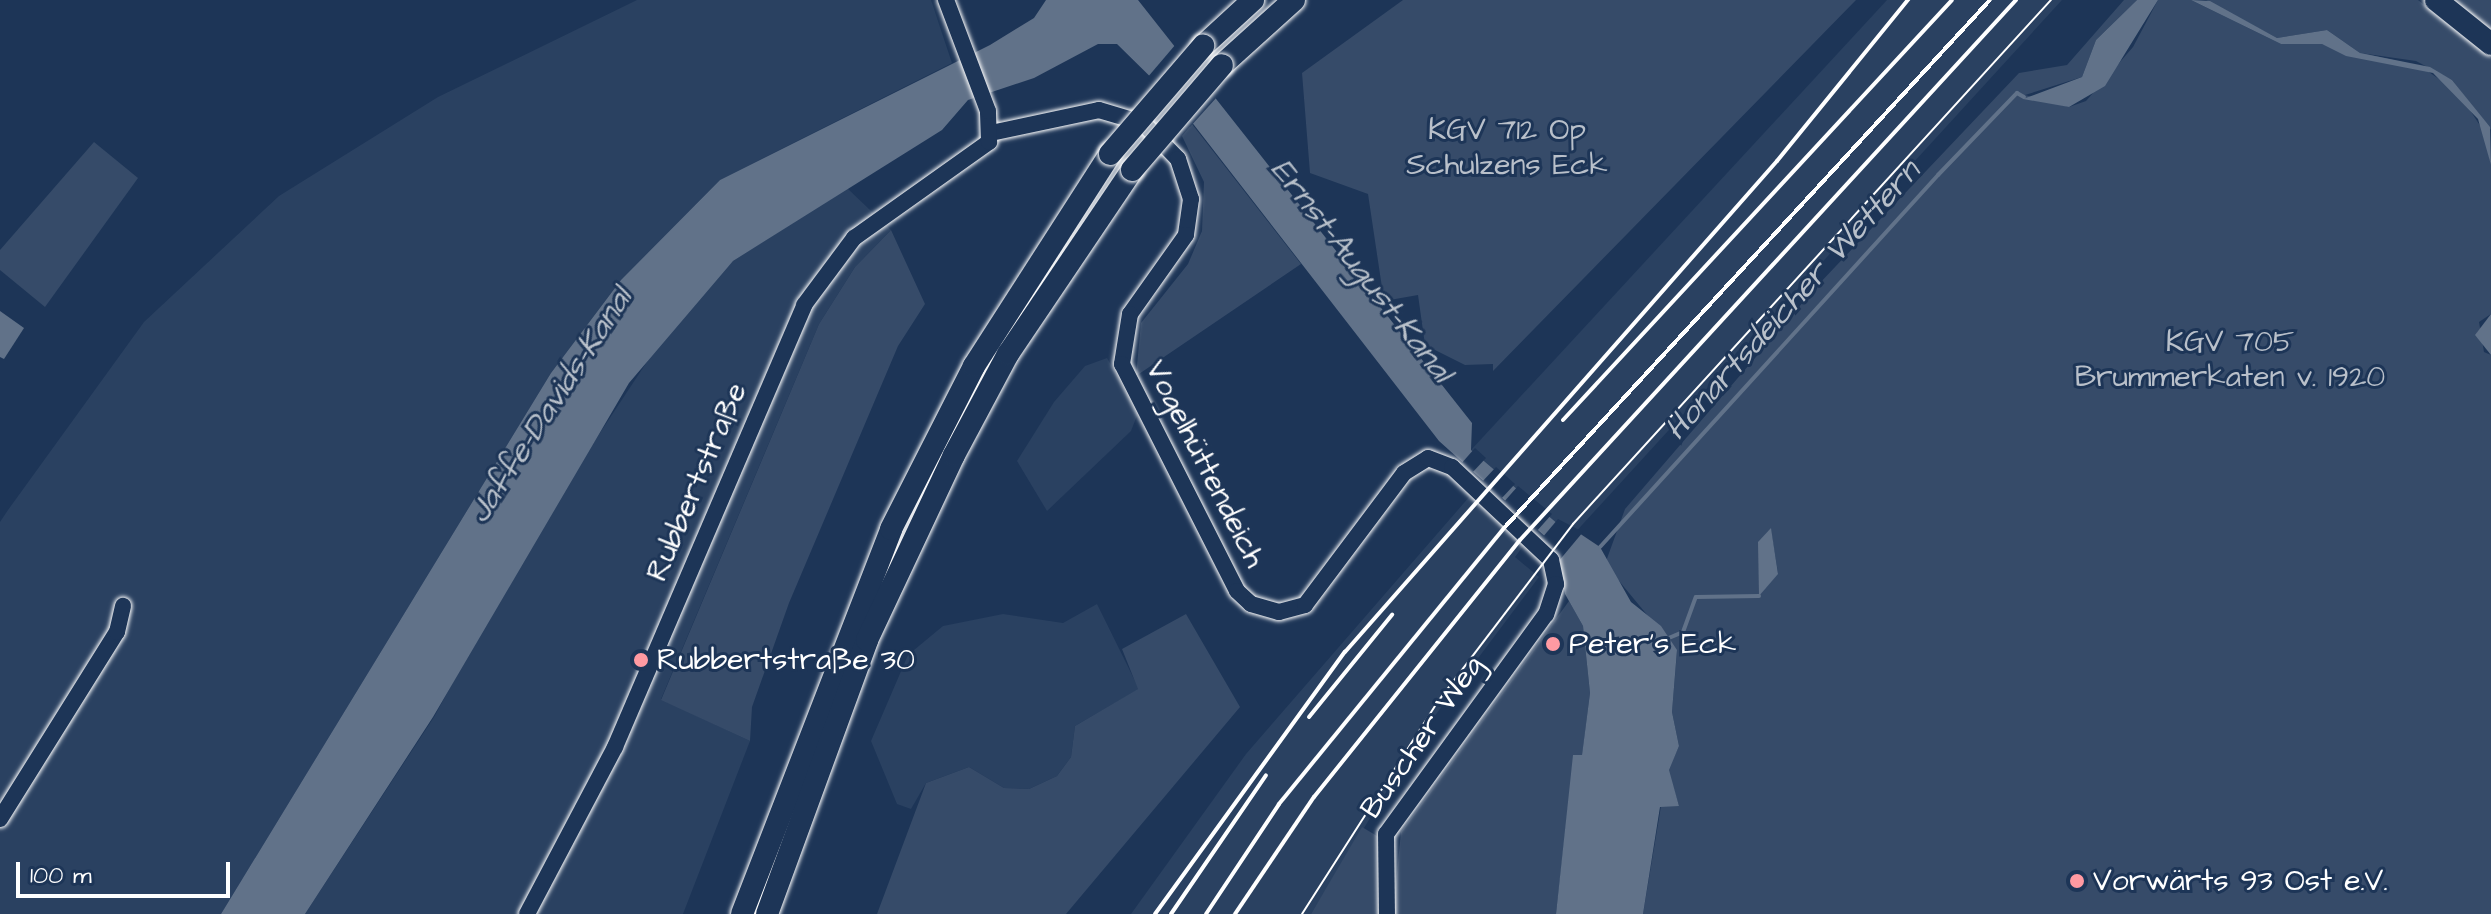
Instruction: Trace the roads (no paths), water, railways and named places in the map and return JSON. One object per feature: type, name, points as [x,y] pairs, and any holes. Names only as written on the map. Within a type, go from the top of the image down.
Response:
[{"type":"highway","points":[[742,914],[891,529],[982,353],[1110,154],[1203,46],[1253,0]]},
{"type":"highway","points":[[767,914],[867,640],[954,455],[1016,342],[1132,170],[1222,65],[1294,0]]},
{"type":"highway","points":[[2436,0],[2491,44]]},
{"type":"street","points":[[946,0],[964,56],[982,94],[991,133]]},
{"type":"street","name":"Vogelhüttendeich","points":[[991,133],[1099,110],[1143,123],[1178,159],[1191,199],[1186,235],[1130,314],[1122,364],[1244,598],[1269,611],[1305,605],[1404,473],[1428,458],[1452,467],[1541,545],[1556,574],[1551,606]]},
{"type":"street","name":"Rubbertstraße","points":[[527,914],[615,747],[804,305],[854,238],[885,210],[966,165],[991,133]]},
{"type":"street","points":[[0,819],[117,632],[123,606]]},
{"type":"street","name":"Buscher Weg","points":[[1387,914],[1381,856],[1392,822],[1551,606]]},
{"type":"water","name":"Jaffe-Davids-Kanal","points":[[1046,0],[1138,0],[1472,423],[1471,450],[1572,536],[1576,531],[1600,547],[1631,602],[1661,626],[1677,650],[1672,712],[1679,746],[1669,770],[1679,806],[1660,807],[1643,914],[1556,914],[1573,755],[1582,755],[1590,693],[1583,626],[1565,594],[1558,548],[1439,441],[1177,103],[1117,44],[1098,44],[1034,78],[968,100],[942,130],[733,261],[629,383],[433,717],[305,914],[221,914],[551,373],[621,280],[720,180],[990,45],[1034,18]]},
{"type":"water","points":[[2137,0],[2158,0],[2105,86],[2069,107],[2023,99],[2082,77],[2096,40]]},
{"type":"water","points":[[2191,0],[2210,1],[2277,38],[2327,30],[2360,53],[2430,67],[2452,80],[2490,127],[2491,165],[2478,119],[2433,73],[2346,56],[2322,44],[2281,44]]},
{"type":"water","points":[[0,311],[24,328],[4,359],[0,357]]},
{"type":"water","points":[[2491,314],[2491,355],[2475,335]]},
{"type":"water","points":[[1771,528],[1778,574],[1759,596],[1758,542]]},
{"type":"waterway","name":"Honartsdeicher Wettern","points":[[1600,547],[1938,175],[2017,93],[2024,97]]},
{"type":"waterway","name":"Honartsdeicher Wettern","points":[[1664,640],[1683,632],[1696,597],[1759,596]]},
{"type":"tram line","points":[[1302,914],[1439,700],[1573,524],[2051,0]]},
{"type":"railway","points":[[1155,914],[1345,652],[1777,161],[1908,0]]},
{"type":"railway","points":[[1563,420],[1952,0]]},
{"type":"railway","points":[[1206,914],[1279,804],[1505,527],[1990,0]]},
{"type":"railway","points":[[1235,914],[1314,797],[1520,540],[2016,0]]},
{"type":"railway","points":[[1309,717],[1392,615]]},
{"type":"railway","points":[[1171,914],[1266,775]]},
{"type":"place","name":"Peter's Eck","points":[[1553,644]]},
{"type":"place","name":"Rubbertstraße 30","points":[[641,660]]},
{"type":"place","name":"Vorwärts 93 Ost e.V.","points":[[2077,881]]},
{"type":"park label","name":"KGV 712 Op Schulzens Eck","points":[[1507,147]]},
{"type":"park label","name":"KGV 705 Brummerkaten v. 1920","points":[[2230,359]]},
{"type":"water label","name":"Ernst-August-Kanal","points":[[1361,271]]}]
